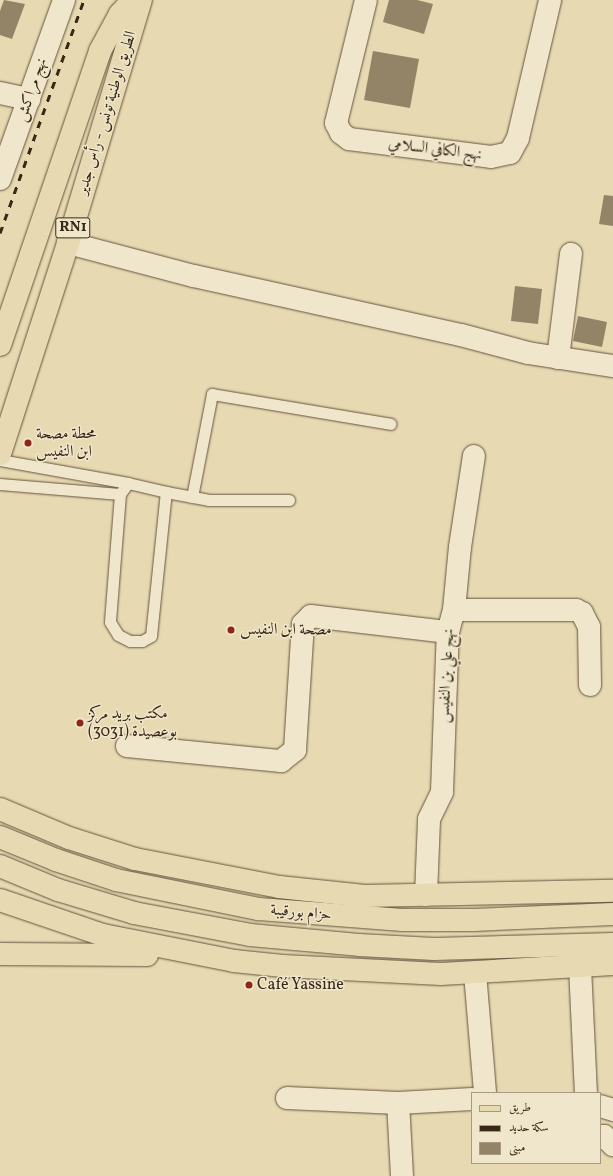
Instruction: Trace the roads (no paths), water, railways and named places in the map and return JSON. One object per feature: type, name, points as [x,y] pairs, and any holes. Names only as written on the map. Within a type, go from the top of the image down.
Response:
[{"type":"main road","points":[[0,344],[100,51],[120,14],[133,0]]},
{"type":"main road","name":"الطريق الوطنية تونس - رأس جدير","points":[[0,454],[68,243],[141,0]]},
{"type":"main road","points":[[0,809],[99,848],[211,876],[322,892],[365,896],[613,891]]},
{"type":"main road","name":"حزام بورقيبة","points":[[0,837],[56,860],[116,880],[259,910],[403,920],[474,920],[613,914]]},
{"type":"main road","name":"حزام بورقيبة","points":[[0,866],[58,890],[134,913],[250,936],[359,946],[612,951]]},
{"type":"main road","points":[[0,900],[102,935],[234,961]]},
{"type":"main road","points":[[0,954],[133,954],[404,974],[475,973],[580,967],[612,951]]},
{"type":"street","name":"نهج مراكش","points":[[0,179],[64,0]]},
{"type":"street","name":"نهج الكافي السلامي","points":[[366,0],[336,123],[341,133],[349,139],[491,156],[510,153],[518,138],[550,0]]},
{"type":"street","points":[[0,93],[29,99]]},
{"type":"street","points":[[68,243],[194,276],[558,358],[613,366]]},
{"type":"street","points":[[558,358],[570,254]]},
{"type":"street","points":[[454,610],[460,547],[474,456]]},
{"type":"street","name":"نهج علي بن النفيس","points":[[426,895],[429,819],[442,792],[448,632],[454,610],[568,610],[582,613],[589,627],[590,685]]},
{"type":"street","points":[[127,746],[281,761],[295,750],[303,624],[311,616],[448,632]]},
{"type":"street","points":[[580,967],[586,1092]]},
{"type":"street","points":[[475,973],[485,1092]]},
{"type":"street","points":[[287,1098],[398,1103],[471,1099]]},
{"type":"street","points":[[398,1103],[402,1176]]},
{"type":"street","points":[[601,1106],[613,1110]]},
{"type":"street","points":[[601,1136],[604,1136],[613,1145]]},
{"type":"lane","points":[[192,497],[212,394],[391,424]]},
{"type":"lane","points":[[0,460],[128,483],[209,500],[289,500]]},
{"type":"lane","points":[[128,483],[120,494],[110,622],[118,635],[130,641],[142,641],[151,636],[166,492]]},
{"type":"lane","points":[[0,484],[120,494]]},
{"type":"railway","points":[[0,233],[84,0]]},
{"type":"place","name":"محطة مصحة ابن النفيس","points":[[28,443]]},
{"type":"place","name":"مصحة ابن النفيس","points":[[231,630]]},
{"type":"place","name":"مكتب بريد مركز بوعصيدة (3031)","points":[[80,723]]},
{"type":"place","name":"Café Yassine","points":[[249,985]]}]
